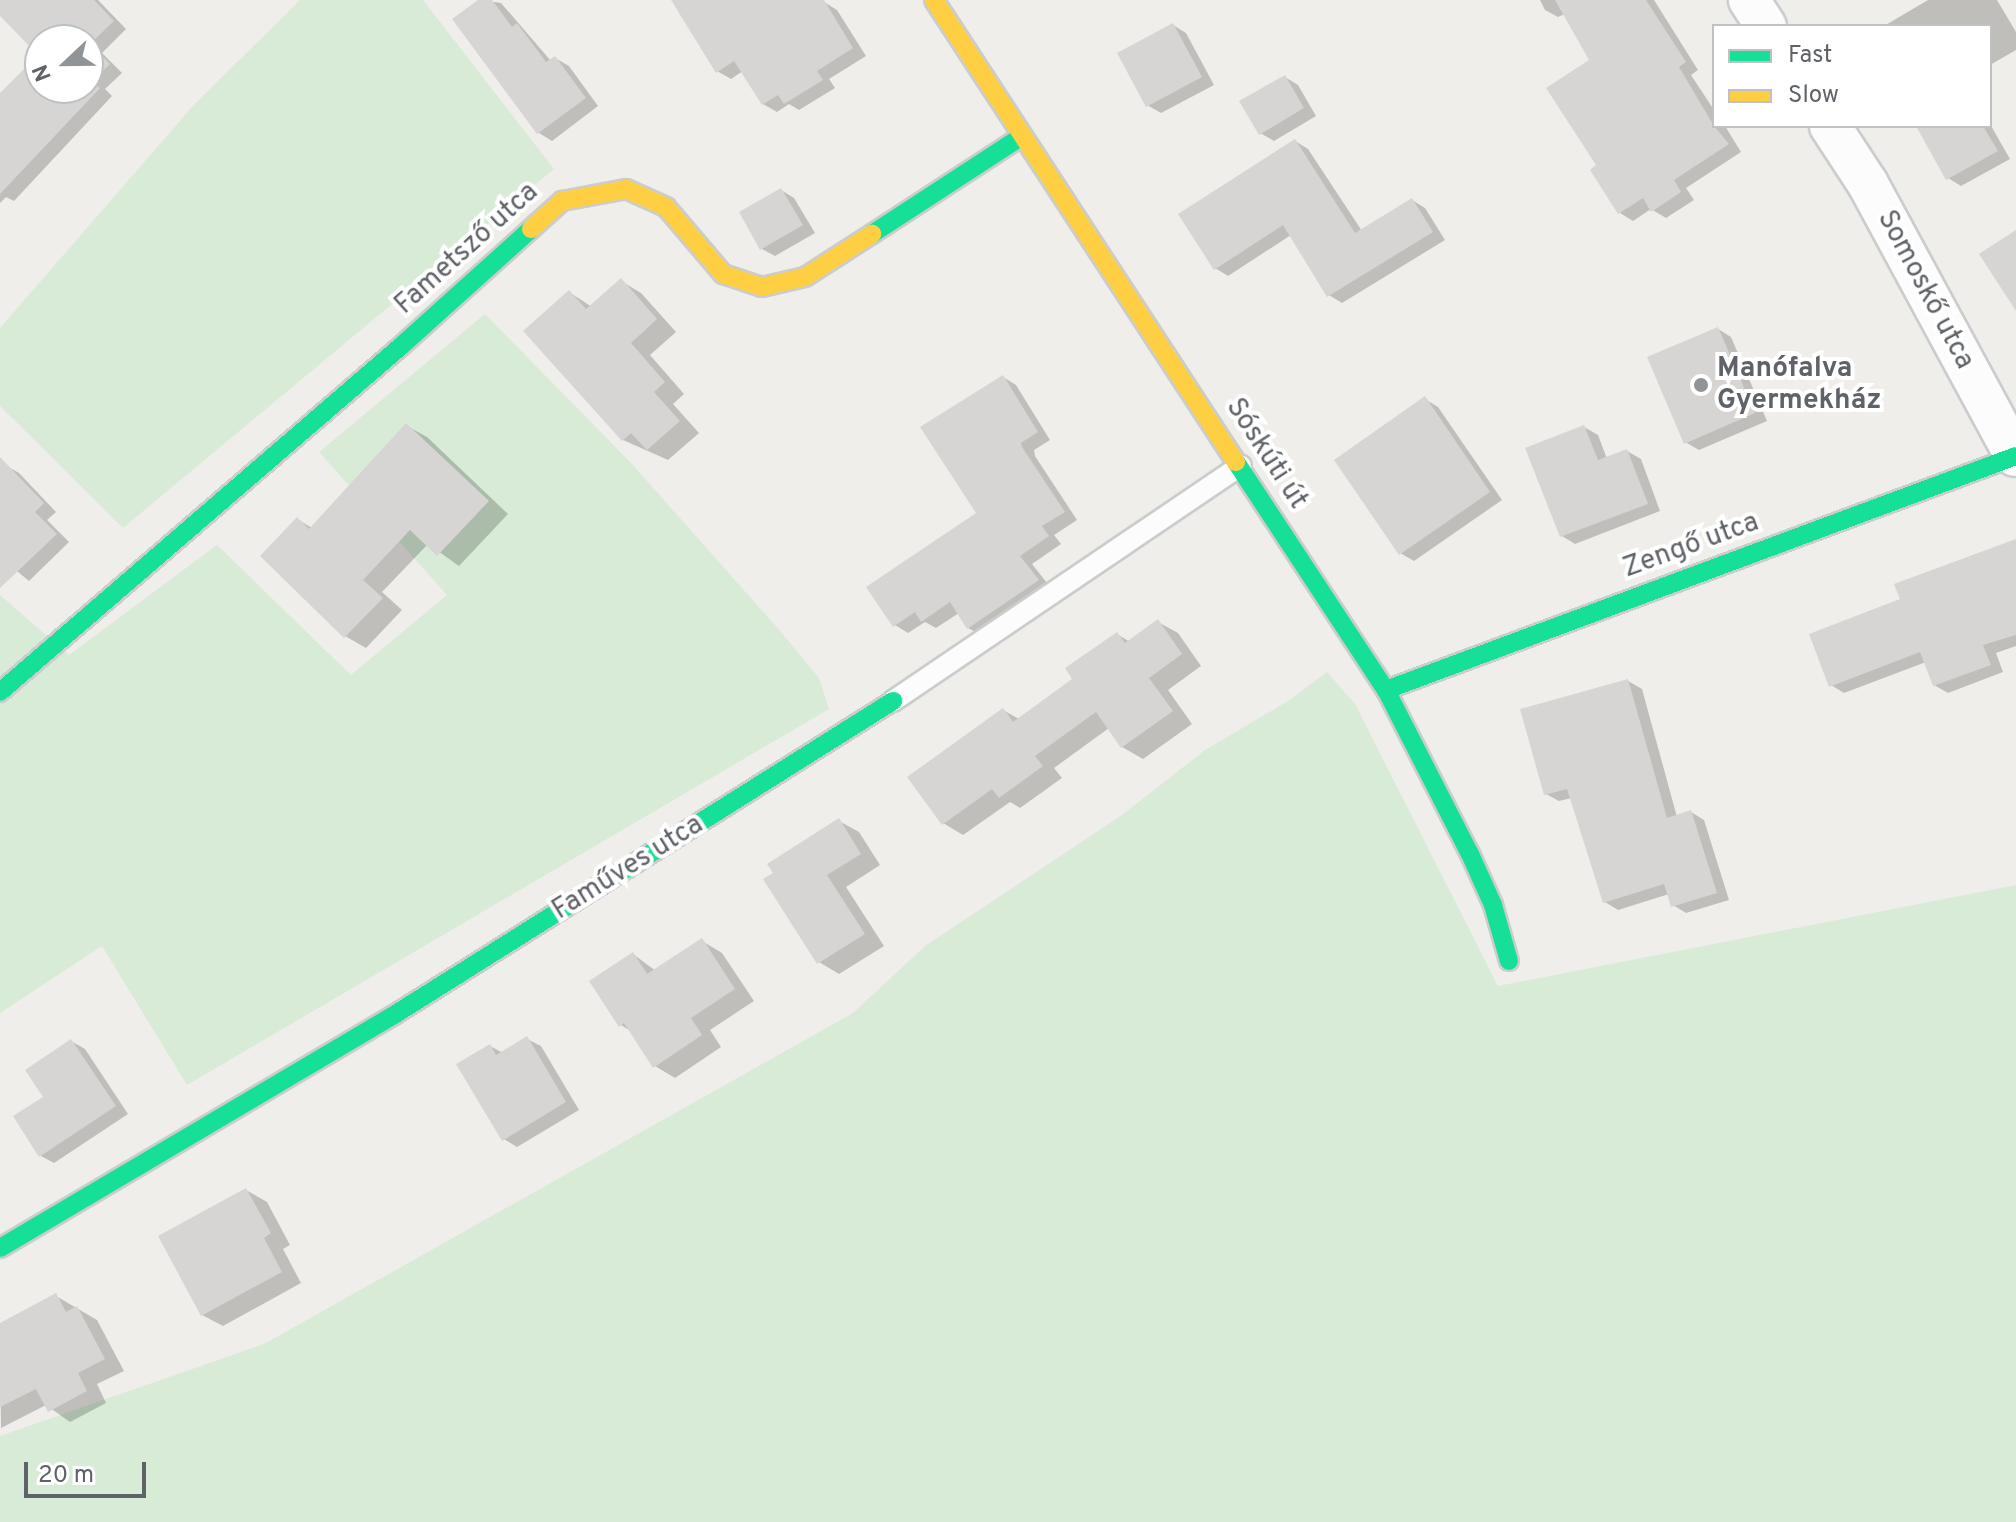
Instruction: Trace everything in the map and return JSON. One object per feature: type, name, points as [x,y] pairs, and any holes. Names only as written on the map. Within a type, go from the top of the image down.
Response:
[{"type":"street","name":"Sóskúti út","points":[[934,0],[1386,690],[1470,854],[1493,905],[1509,961]]},
{"type":"street","points":[[1749,0],[1765,24]]},
{"type":"street","name":"Somoskő utca","points":[[1831,128],[1868,184],[2015,456]]},
{"type":"street","name":"Fametsző utca","points":[[0,692],[288,440],[400,347],[562,201],[626,189],[666,207],[723,274],[762,287],[805,277],[1021,137]]},
{"type":"street","name":"Zengő utca","points":[[1386,690],[2015,456]]},
{"type":"street","name":"Faműves utca","points":[[0,1248],[394,1015],[893,701]]},
{"type":"lane","name":"Faműves utca","points":[[893,701],[1241,465]]},
{"type":"green space","points":[[300,0],[423,0],[554,169],[123,528],[0,406],[0,328],[192,107]]},
{"type":"green space","points":[[485,314],[632,464],[782,633],[819,678],[829,709],[187,1085],[102,946],[0,1013],[0,595],[69,655],[217,545],[351,675],[447,595],[319,452]]},
{"type":"green space","points":[[1327,672],[1355,704],[1498,986],[2016,885],[2016,1522],[0,1522],[0,1436],[264,1344],[853,1013],[925,946],[1122,815],[1205,750],[1288,701]]},
{"type":"building","points":[[0,0],[94,0],[114,21],[104,31],[104,24],[24,24],[24,41],[0,16]]},
{"type":"building","points":[[478,0],[492,0],[512,27],[517,23],[546,62],[555,56],[586,98],[537,134],[452,19]]},
{"type":"building","points":[[671,0],[824,0],[853,48],[817,71],[823,80],[784,104],[778,95],[762,105],[734,61],[716,73]]},
{"type":"building","points":[[1555,0],[1646,0],[1686,62],[1679,67],[1712,123],[1712,128],[1716,128],[1729,144],[1674,180],[1681,192],[1651,212],[1643,198],[1618,214],[1590,170],[1596,165],[1546,88],[1589,60]]},
{"type":"building","points":[[1173,23],[1202,77],[1146,107],[1117,53]]},
{"type":"building","points":[[24,69],[24,104],[85,104],[0,194],[0,93]]},
{"type":"building","points":[[1285,75],[1304,108],[1259,135],[1239,101]]},
{"type":"building","points":[[1917,128],[1984,128],[1998,151],[1946,180]]},
{"type":"building","points":[[1295,139],[1355,233],[1412,198],[1433,232],[1327,297],[1283,225],[1214,270],[1178,214]]},
{"type":"building","points":[[781,188],[803,225],[760,250],[739,212]]},
{"type":"building","points":[[2016,230],[2016,311],[1979,254]]},
{"type":"building","points":[[621,278],[657,319],[631,343],[665,382],[654,392],[680,421],[647,450],[631,433],[622,441],[523,331],[569,290],[586,309]]},
{"type":"building","name":"Manófalva Gyermekház","points":[[1718,327],[1755,413],[1684,444],[1647,357]]},
{"type":"building","points":[[1003,375],[1038,432],[1021,443],[1022,447],[1065,512],[1042,526],[1049,536],[1020,556],[1039,580],[967,629],[950,602],[921,622],[915,612],[893,627],[866,587],[976,513],[920,427]]},
{"type":"building","points":[[1425,396],[1490,492],[1399,555],[1334,460]]},
{"type":"building","points":[[406,423],[489,501],[437,556],[410,530],[363,580],[383,598],[344,638],[260,556],[297,517],[309,529]]},
{"type":"building","points":[[1584,425],[1598,460],[1627,449],[1648,504],[1560,537],[1525,448]]},
{"type":"building","points":[[0,457],[44,503],[35,512],[57,534],[0,588]]},
{"type":"building","points":[[2016,539],[2016,635],[1983,645],[1991,665],[1933,686],[1920,652],[1829,687],[1809,634],[1900,599],[1894,584]]},
{"type":"building","points":[[1158,619],[1182,654],[1149,678],[1173,711],[1121,748],[1096,712],[1035,756],[1043,766],[999,798],[992,789],[942,825],[907,777],[1003,708],[1013,722],[1072,679],[1065,668],[1117,632],[1125,643]]},
{"type":"building","points":[[1628,679],[1667,818],[1691,810],[1717,893],[1671,907],[1664,884],[1603,903],[1567,789],[1544,795],[1520,709]]},
{"type":"building","points":[[839,818],[861,854],[827,875],[865,934],[817,964],[763,879],[773,873],[767,864]]},
{"type":"building","points":[[702,938],[735,989],[691,1018],[702,1035],[653,1068],[624,1023],[619,1027],[589,981],[633,952],[647,974]]},
{"type":"building","points":[[527,1036],[566,1102],[502,1141],[456,1064],[490,1044],[496,1055]]},
{"type":"building","points":[[71,1039],[116,1106],[39,1157],[13,1116],[43,1097],[25,1070]]},
{"type":"building","points":[[246,1188],[271,1233],[264,1238],[282,1272],[201,1316],[158,1236]]},
{"type":"building","points":[[56,1293],[66,1312],[77,1306],[105,1359],[78,1373],[87,1391],[48,1412],[36,1389],[0,1407],[0,1323]]},
{"type":"traffic: fast","points":[[872,234],[1021,137]]},
{"type":"traffic: fast","points":[[0,692],[400,347],[531,229]]},
{"type":"traffic: fast","points":[[1386,690],[2016,456]]},
{"type":"traffic: fast","points":[[1236,462],[1386,690],[1470,854],[1493,905],[1509,961]]},
{"type":"traffic: fast","points":[[0,1248],[394,1015],[893,701]]},
{"type":"traffic: slow","points":[[934,0],[1236,462]]},
{"type":"traffic: slow","points":[[531,229],[562,201],[626,189],[666,207],[723,274],[762,287],[805,277],[872,234]]},
{"type":"place","name":"Manófalva Gyermekház","points":[[1701,385]]}]
